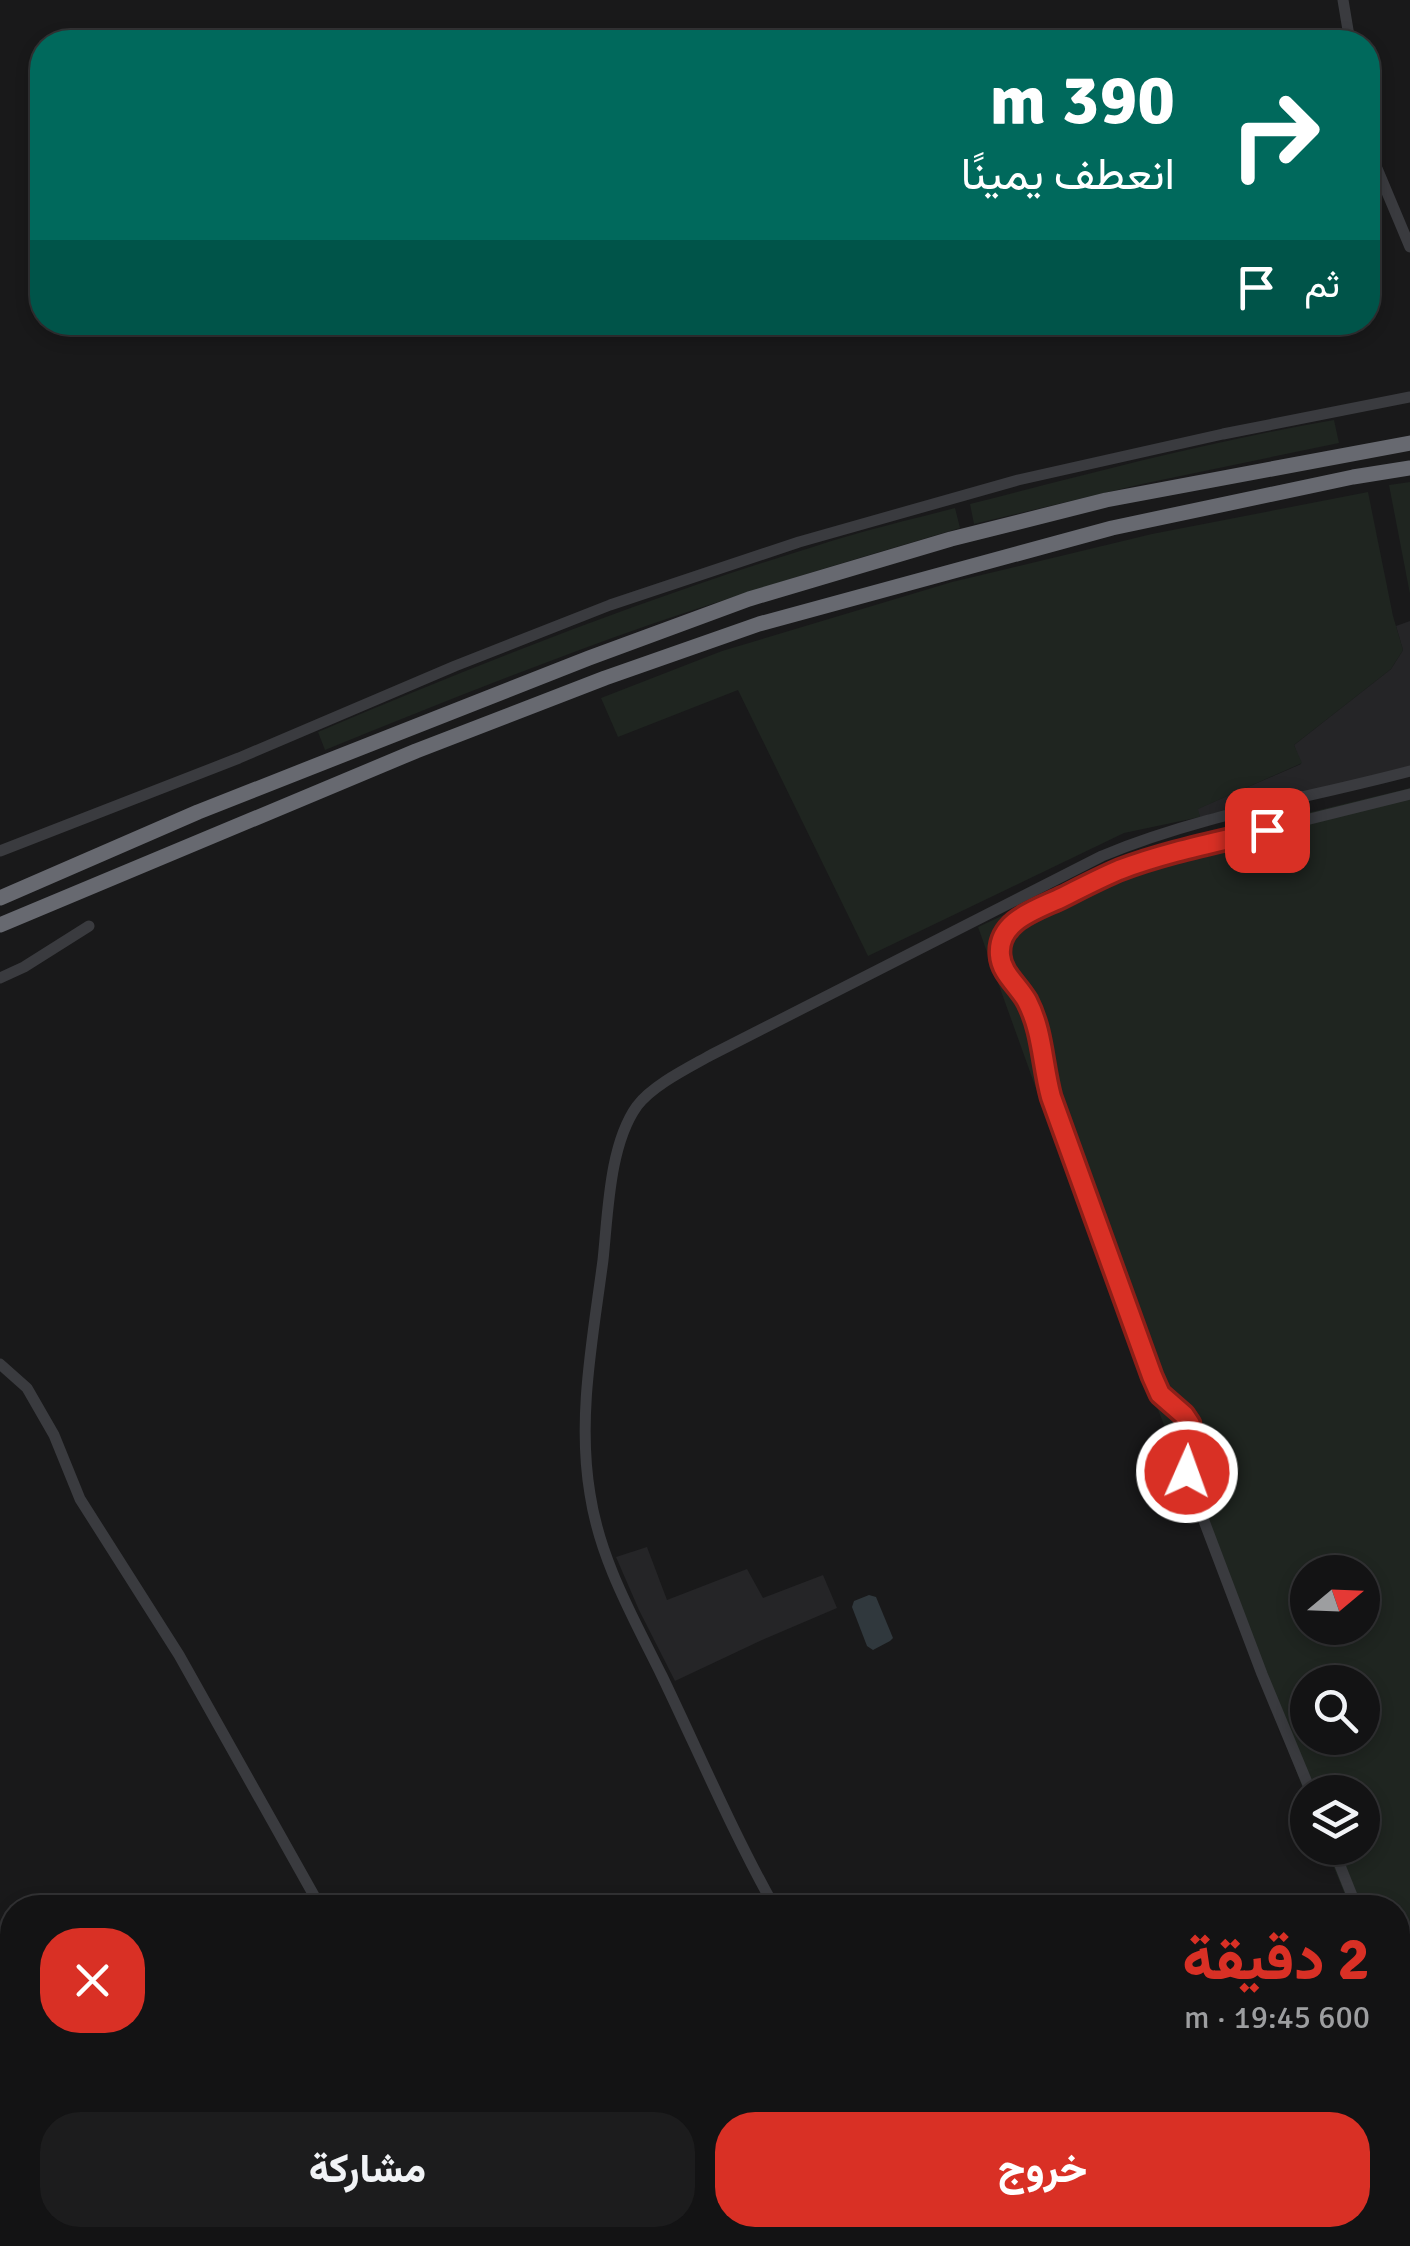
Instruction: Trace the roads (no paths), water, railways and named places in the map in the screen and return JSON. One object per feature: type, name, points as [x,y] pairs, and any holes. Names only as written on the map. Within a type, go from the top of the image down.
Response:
[{"type":"highway","points":[[0,898],[198,812],[749,599],[951,539],[1106,500],[1410,443]]},
{"type":"highway","points":[[0,925],[432,744],[759,624],[1112,528],[1410,468]]},
{"type":"street","points":[[1343,0],[1348,30]]},
{"type":"street","points":[[1380,173],[1410,247]]},
{"type":"street","points":[[0,852],[610,605],[798,542],[1018,480],[1410,397]]},
{"type":"street","points":[[768,1895],[624,1599],[597,1528],[589,1492],[586,1402],[614,1166],[638,1105],[668,1080],[712,1055],[1102,856],[1219,819],[1410,771]]},
{"type":"street","points":[[1304,1775],[1190,1484],[1190,1424],[1160,1394],[1152,1376],[1051,1097],[1040,1034],[1026,1001],[1004,968],[1000,948],[1006,932],[1019,918],[1115,872],[1153,858],[1410,794]]},
{"type":"street","points":[[0,978],[89,926]]},
{"type":"street","points":[[0,1364],[27,1388],[54,1435],[80,1499],[179,1655],[314,1895]]},
{"type":"street","points":[[1339,1865],[1351,1895]]}]
